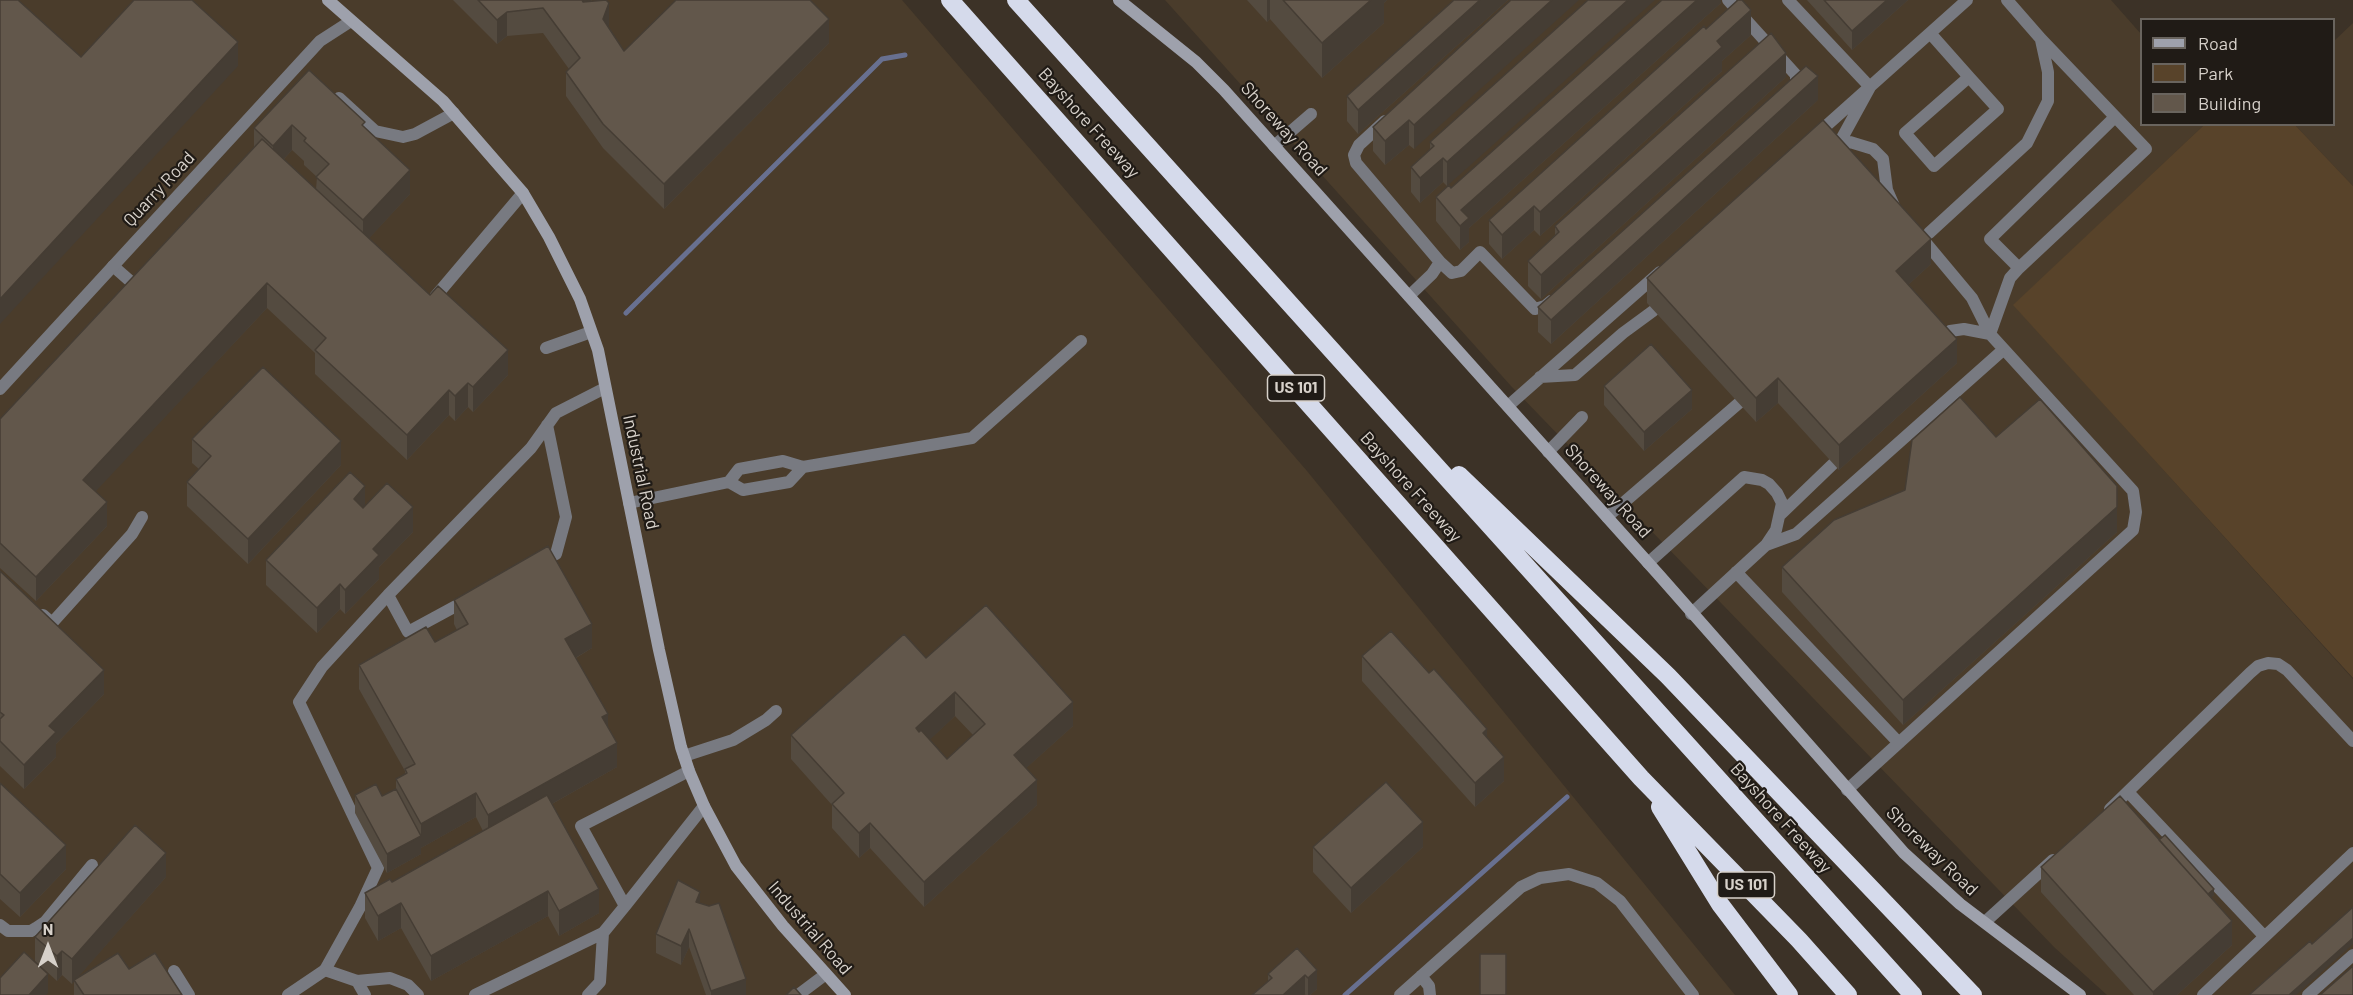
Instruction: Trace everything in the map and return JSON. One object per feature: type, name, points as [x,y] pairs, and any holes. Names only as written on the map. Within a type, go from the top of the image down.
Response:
[{"type":"highway","name":"Bayshore Freeway","points":[[950,0],[1641,778],[1799,940],[1848,995]]},
{"type":"highway","name":"Bayshore Freeway","points":[[1016,0],[1913,995]]},
{"type":"highway","points":[[1358,379],[1668,676],[1973,995]]},
{"type":"highway","points":[[1641,778],[1720,904],[1789,995]]},
{"type":"street","name":"Industrial Road","points":[[328,0],[443,101],[523,194],[549,237],[580,298],[591,332],[689,771],[704,806],[736,866],[783,926],[845,995]]},
{"type":"street","name":"Shoreway Road","points":[[1119,0],[1196,62],[1275,146],[1904,853],[1960,904],[2080,995]]},
{"type":"street","points":[[1728,0],[1796,75],[1796,83],[1778,99]]},
{"type":"street","points":[[1788,0],[1870,87]]},
{"type":"street","points":[[1808,142],[1967,0]]},
{"type":"street","points":[[1990,334],[2010,278],[2146,149],[2007,0]]},
{"type":"street","name":"Quarry Road","points":[[0,389],[113,266],[304,67],[320,41],[351,21]]},
{"type":"street","points":[[1930,33],[1998,109],[1934,166],[1905,133],[1969,77]]},
{"type":"street","points":[[1929,233],[2026,143],[2048,101],[2048,72],[2041,39]]},
{"type":"street","points":[[1870,87],[1834,151],[1850,142],[1873,149],[1883,159],[1887,190],[1894,206],[1901,214]]},
{"type":"street","points":[[333,93],[375,131],[403,137],[415,134],[454,113]]},
{"type":"street","points":[[1275,146],[1311,114]]},
{"type":"street","points":[[1393,114],[1359,145],[1354,155],[1356,163],[1440,262],[1452,273],[1461,271],[1480,252],[1535,309],[1545,306],[1563,290]]},
{"type":"street","points":[[2019,268],[1990,239],[2115,117]]},
{"type":"street","points":[[435,297],[523,194]]},
{"type":"street","points":[[1847,790],[2133,530],[2136,512],[2133,491],[2003,350],[1990,334],[1972,298],[1916,231]]},
{"type":"street","points":[[1409,296],[1432,274],[1440,262]]},
{"type":"street","points":[[113,266],[138,288]]},
{"type":"street","points":[[1508,406],[1665,268]]},
{"type":"street","points":[[1540,377],[1575,375],[1623,333],[1653,311]]},
{"type":"street","points":[[1935,340],[1950,331],[1964,329],[1990,334]]},
{"type":"street","points":[[546,348],[591,332]]},
{"type":"street","points":[[729,482],[739,469],[783,460],[803,467],[972,438],[1081,341]]},
{"type":"street","points":[[1766,546],[1796,534],[2003,350]]},
{"type":"street","points":[[288,995],[325,969],[360,907],[378,868],[299,702],[322,667],[388,595],[531,448],[556,413],[605,388]]},
{"type":"street","points":[[1607,517],[1738,403]]},
{"type":"street","points":[[1548,452],[1582,417]]},
{"type":"street","points":[[524,570],[556,554],[566,517],[547,425]]},
{"type":"street","points":[[1780,515],[1833,464]]},
{"type":"street","points":[[629,502],[729,482],[743,490],[789,482],[803,467]]},
{"type":"street","points":[[1648,563],[1744,477],[1762,480],[1777,493],[1782,503],[1780,515],[1776,530],[1766,546],[1691,614]]},
{"type":"street","points":[[35,607],[52,623],[132,534],[142,517]]},
{"type":"street","points":[[1736,572],[1899,743]]},
{"type":"street","points":[[388,595],[408,632],[482,593]]},
{"type":"street","points":[[2103,816],[2250,672],[2268,663],[2278,664],[2287,670],[2353,741]]},
{"type":"street","points":[[684,756],[733,740],[766,720],[776,711]]},
{"type":"street","points":[[625,906],[581,826],[689,771]]},
{"type":"street","points":[[2128,792],[2264,936]]},
{"type":"street","points":[[474,995],[603,933],[704,806]]},
{"type":"street","points":[[2203,995],[2353,853]]},
{"type":"street","points":[[1985,922],[2060,854]]},
{"type":"street","points":[[0,925],[8,931],[31,931],[36,928],[45,922],[92,865]]},
{"type":"street","points":[[1400,995],[1521,887],[1540,878],[1569,874],[1597,883],[1620,901],[1693,995]]},
{"type":"street","points":[[588,995],[600,982],[603,933]]},
{"type":"street","points":[[2308,995],[2353,955]]},
{"type":"street","points":[[325,969],[357,981],[390,978],[408,985],[418,995]]},
{"type":"street","points":[[174,971],[189,995]]},
{"type":"street","points":[[798,995],[826,974]]},
{"type":"street","points":[[1421,976],[1429,986],[1430,995]]},
{"type":"street","points":[[357,981],[365,995]]},
{"type":"shaded area","points":[[0,0],[902,0],[1307,471],[1735,995],[0,995]]},
{"type":"shaded area","points":[[1165,0],[2111,0],[2140,33],[2140,126],[2203,126],[2014,305],[2353,679],[2353,995],[2107,995],[2055,948],[1511,386]]},
{"type":"shaded area","points":[[2353,23],[2353,186],[2296,126],[2335,126],[2335,40]]},
{"type":"green space","points":[[2203,126],[2296,126],[2353,186],[2353,678],[2013,305]]},
{"type":"building","points":[[0,0],[18,0],[81,57],[134,0],[192,0],[238,42],[0,299]]},
{"type":"building","points":[[478,0],[582,0],[583,2],[606,0],[609,3],[603,19],[624,51],[676,0],[810,0],[829,19],[664,184],[603,124],[566,72],[580,58],[543,8],[507,12],[497,20]]},
{"type":"building","points":[[1283,0],[1371,0],[1322,43]]},
{"type":"building","points":[[1454,0],[1480,0],[1358,110],[1347,96]]},
{"type":"building","points":[[1511,0],[1552,0],[1414,125],[1409,120],[1385,141],[1373,127]]},
{"type":"building","points":[[1588,0],[1628,0],[1447,162],[1443,158],[1420,178],[1411,167],[1434,146],[1430,142]]},
{"type":"building","points":[[1662,0],[1697,0],[1461,210],[1469,218],[1460,226],[1436,197],[1449,185],[1451,188]]},
{"type":"building","points":[[1738,0],[1742,0],[1751,10],[1717,41],[1722,47],[1540,212],[1534,206],[1502,235],[1489,220],[1704,26],[1706,29]]},
{"type":"building","points":[[1824,0],[1887,0],[1852,31]]},
{"type":"building","points":[[1771,33],[1786,53],[1541,275],[1528,261],[1559,232],[1555,226]]},
{"type":"building","points":[[1806,66],[1818,76],[1551,320],[1538,307]]},
{"type":"building","points":[[309,70],[365,122],[362,125],[410,170],[363,220],[316,177],[329,164],[304,141],[306,138],[292,125],[273,146],[254,128]]},
{"type":"building","points":[[1823,120],[1931,239],[1896,271],[1957,339],[1839,445],[1778,378],[1756,398],[1647,278]]},
{"type":"building","points":[[262,139],[430,295],[438,286],[508,350],[473,387],[468,383],[455,396],[449,390],[407,435],[315,350],[326,338],[267,283],[83,480],[107,502],[36,577],[0,543],[0,419]]},
{"type":"building","points":[[1651,344],[1692,390],[1644,432],[1604,386]]},
{"type":"building","points":[[263,367],[341,441],[248,539],[187,482],[211,456],[192,439]]},
{"type":"building","points":[[1960,397],[1996,437],[2040,399],[2117,486],[2117,507],[1903,700],[1782,567],[1834,520],[1905,490],[1912,440]]},
{"type":"building","points":[[350,472],[365,486],[354,499],[363,508],[387,483],[413,507],[373,549],[379,555],[345,590],[340,584],[317,608],[266,560]]},
{"type":"building","points":[[548,546],[592,624],[565,639],[608,714],[602,717],[617,743],[488,815],[476,793],[421,824],[396,779],[407,773],[405,769],[415,764],[359,665],[426,627],[435,642],[468,624],[454,600]]},
{"type":"building","points":[[0,571],[104,670],[49,726],[56,732],[24,765],[0,741],[0,719],[4,715],[0,712]]},
{"type":"building","points":[[986,605],[1073,702],[1014,755],[1037,780],[924,882],[870,823],[859,833],[832,804],[844,793],[791,735],[904,634],[926,658]],"holes":[[[955,692],[985,724],[947,759],[921,730],[919,732],[916,728]]]},
{"type":"building","points":[[1391,631],[1429,673],[1434,669],[1487,729],[1483,733],[1504,757],[1475,783],[1362,656]]},
{"type":"building","points":[[1386,782],[1423,822],[1351,888],[1313,847]]},
{"type":"building","points":[[0,783],[66,845],[20,893],[0,874]]},
{"type":"building","points":[[376,784],[382,796],[396,789],[421,836],[387,854],[355,795]]},
{"type":"building","points":[[547,795],[599,889],[559,911],[548,891],[431,956],[401,903],[378,916],[365,893],[390,879],[392,882]]},
{"type":"building","points":[[2120,796],[2232,921],[2153,992],[2041,867]]},
{"type":"building","points":[[135,825],[166,853],[72,959],[62,951],[57,956],[35,937]]},
{"type":"building","points":[[2165,835],[2214,889],[2208,894],[2159,840]]},
{"type":"building","points":[[678,880],[700,892],[696,902],[709,906],[719,903],[746,979],[711,991],[689,929],[681,946],[656,934]]},
{"type":"building","points":[[2353,907],[2353,938],[2289,995],[2249,995],[2310,941],[2312,944]]},
{"type":"building","points":[[1297,948],[1317,970],[1308,978],[1305,975],[1283,995],[1252,995],[1272,978],[1268,974]]},
{"type":"building","points":[[24,952],[48,974],[29,995],[0,995],[0,978]]},
{"type":"building","points":[[118,953],[129,969],[155,953],[182,995],[84,995],[74,980]]},
{"type":"building","points":[[1480,954],[1506,954],[1506,995],[1480,995]]},
{"type":"building","points":[[2353,966],[2353,995],[2320,995]]},
{"type":"building","points":[[794,987],[801,995],[786,995]]},
{"type":"waterway","points":[[626,313],[882,59],[905,55]]},
{"type":"waterway","points":[[1345,995],[1567,797]]}]
